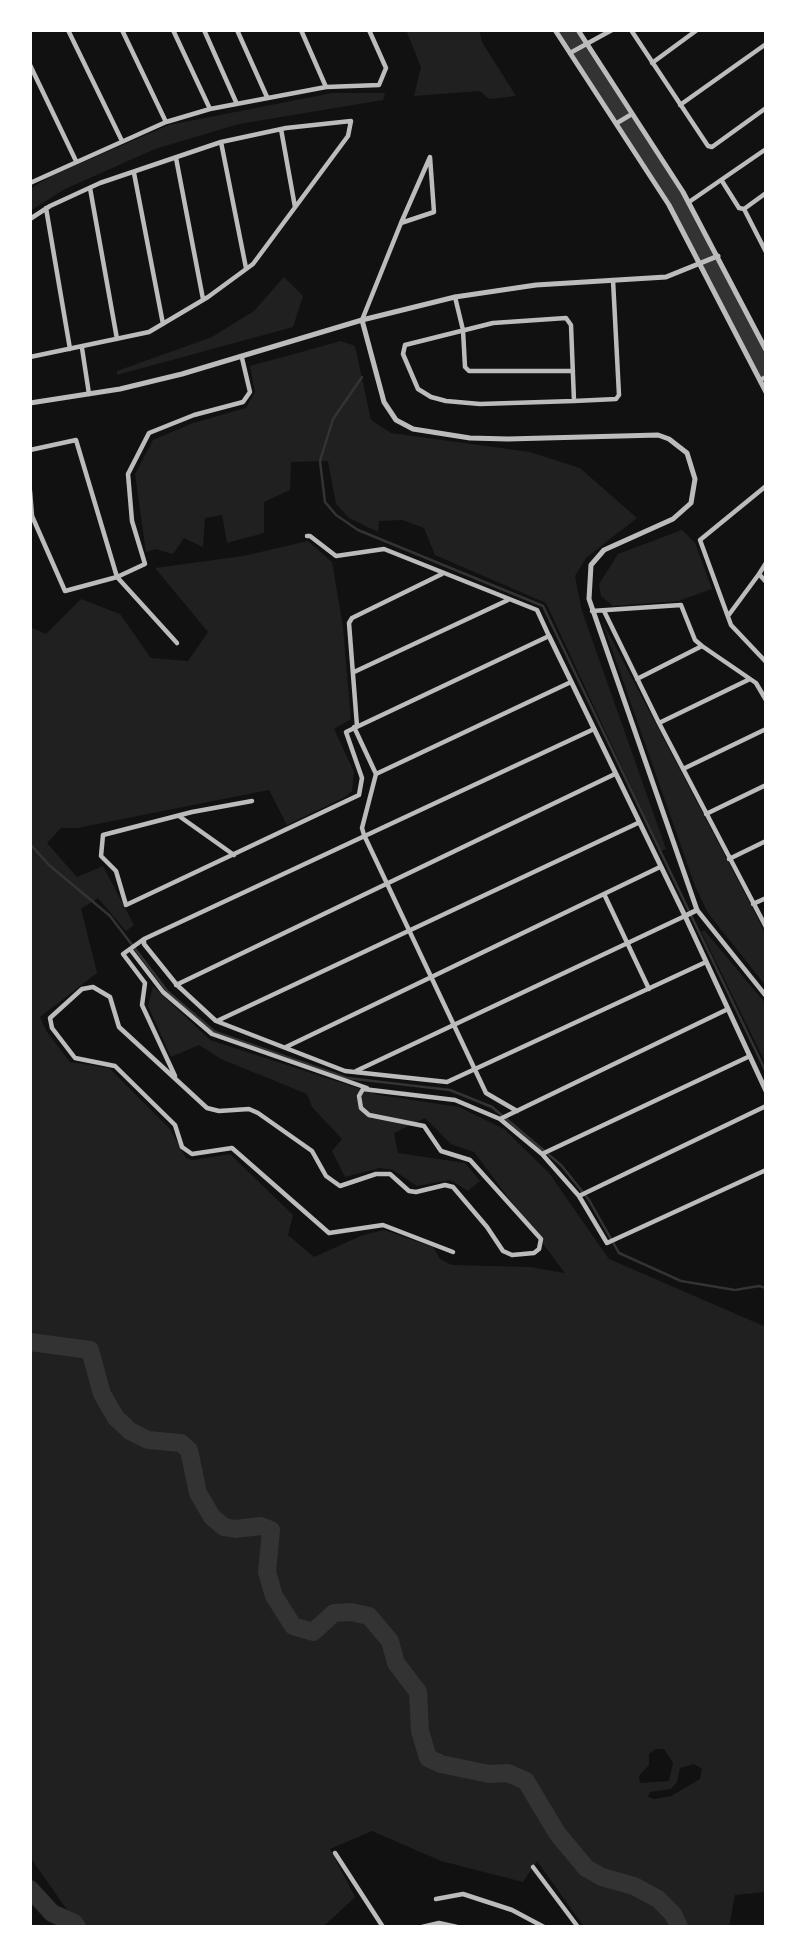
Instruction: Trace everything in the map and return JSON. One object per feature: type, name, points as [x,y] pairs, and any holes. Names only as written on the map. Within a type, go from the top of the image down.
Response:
[{"type":"street","points":[[68,30],[122,141]]},
{"type":"street","points":[[122,30],[166,121]]},
{"type":"street","points":[[173,30],[210,109]]},
{"type":"street","points":[[204,30],[236,102]]},
{"type":"street","points":[[237,30],[267,97]]},
{"type":"street","points":[[301,30],[326,86]]},
{"type":"street","points":[[31,180],[166,121],[236,102],[326,86],[379,85],[386,68],[369,30]]},
{"type":"street","points":[[555,30],[620,122],[670,205],[766,392]]},
{"type":"street","points":[[578,30],[630,115],[689,202],[766,350]]},
{"type":"street","points":[[570,53],[612,30]]},
{"type":"street","points":[[631,30],[708,146],[712,147],[766,108]]},
{"type":"street","points":[[652,62],[697,30]]},
{"type":"street","points":[[680,105],[766,44]]},
{"type":"street","points":[[30,65],[76,162]]},
{"type":"street","points":[[620,122],[630,115]]},
{"type":"street","points":[[30,219],[46,208],[90,188],[221,142],[281,129],[351,121],[348,136],[246,269],[204,299],[149,332],[30,357]]},
{"type":"street","points":[[281,129],[295,207]]},
{"type":"street","points":[[221,142],[246,269]]},
{"type":"street","points":[[689,202],[766,149]]},
{"type":"street","points":[[401,223],[434,212],[430,157],[401,223],[362,320],[384,402],[396,420],[413,429],[470,438],[658,435],[669,439],[687,453],[695,479],[691,503],[673,519],[604,550],[591,565],[587,586],[592,611],[697,910],[766,996]]},
{"type":"street","points":[[176,158],[204,299]]},
{"type":"street","points":[[134,173],[163,324]]},
{"type":"street","points":[[722,181],[739,208],[744,209],[766,251]]},
{"type":"street","points":[[90,188],[117,340]]},
{"type":"street","points":[[744,209],[766,193]]},
{"type":"street","points":[[46,208],[70,349]]},
{"type":"street","points":[[30,403],[89,394],[183,374],[362,320],[455,297],[536,285],[666,277],[716,257]]},
{"type":"street","points":[[574,401],[571,325],[566,318],[493,323],[405,345],[403,354],[413,383],[424,394],[446,401],[480,404],[574,401],[616,398],[619,395],[613,280]]},
{"type":"street","points":[[455,297],[463,330],[465,367],[469,371],[573,371]]},
{"type":"street","points":[[82,348],[89,394]]},
{"type":"street","points":[[30,491],[31,516],[65,592],[117,577],[145,565],[132,521],[128,474],[137,451],[149,433],[165,425],[243,402],[250,392],[242,358]]},
{"type":"street","points":[[760,380],[766,377]]},
{"type":"street","points":[[30,450],[76,440],[117,577],[177,643]]},
{"type":"street","points":[[766,486],[700,540],[731,625],[766,662]]},
{"type":"street","points":[[307,536],[336,556],[384,549],[537,610],[766,1090]]},
{"type":"street","points":[[728,616],[766,562]]},
{"type":"street","points":[[442,573],[352,618],[349,623],[354,672],[355,727],[376,775],[362,828],[429,978],[486,1093],[517,1111]]},
{"type":"street","points":[[759,574],[766,582]]},
{"type":"street","points":[[354,672],[508,600]]},
{"type":"street","points":[[592,611],[681,605],[695,640],[750,679],[766,700]]},
{"type":"street","points":[[604,611],[766,928]]},
{"type":"street","points":[[253,801],[103,835],[101,856],[116,870],[126,905],[359,795],[362,778],[346,732],[549,636]]},
{"type":"street","points":[[637,679],[702,646]]},
{"type":"street","points":[[659,723],[750,679]]},
{"type":"street","points":[[376,775],[571,682]]},
{"type":"street","points":[[368,1088],[359,1096],[361,1108],[369,1115],[424,1126],[441,1151],[470,1160],[541,1240],[539,1249],[523,1255],[503,1251],[475,1211],[453,1187],[410,1191],[390,1174],[376,1174],[340,1186],[335,1184],[312,1151],[258,1113],[249,1109],[207,1108],[187,1091],[175,1076],[142,1005],[145,983],[122,954],[144,939],[594,729]]},
{"type":"street","points":[[683,769],[766,729]]},
{"type":"street","points":[[176,985],[615,774]]},
{"type":"street","points":[[706,814],[766,785]]},
{"type":"street","points":[[178,816],[234,855]]},
{"type":"street","points":[[216,1021],[638,823]]},
{"type":"street","points":[[729,859],[766,841]]},
{"type":"street","points":[[286,1047],[605,896],[660,867]]},
{"type":"street","points":[[605,896],[649,989]]},
{"type":"street","points":[[752,904],[766,898]]},
{"type":"street","points":[[355,1071],[697,910]]},
{"type":"street","points":[[144,939],[144,944],[176,985],[216,1021],[345,1071],[447,1082],[706,962]]},
{"type":"street","points":[[130,949],[163,992],[212,1034],[368,1088],[454,1100],[500,1119],[542,1154],[579,1196],[607,1242],[766,1170]]},
{"type":"street","points":[[175,1076],[151,1059],[120,1027],[110,998],[93,987],[82,989],[50,1018],[52,1028],[75,1058],[115,1066],[175,1125],[182,1147],[192,1154],[232,1148],[329,1233],[383,1225],[453,1252]]},
{"type":"street","points":[[500,1119],[727,1009]]},
{"type":"street","points":[[542,1154],[750,1056]]},
{"type":"street","points":[[579,1196],[766,1106]]},
{"type":"street","points":[[335,1853],[383,1927]]},
{"type":"street","points":[[533,1867],[578,1927]]},
{"type":"street","points":[[436,1899],[463,1894],[512,1910],[544,1927]]},
{"type":"street","points":[[422,1927],[439,1923],[457,1927]]},
{"type":"shaded area","points":[[406,30],[479,30],[482,42],[516,96],[489,99],[480,91],[414,96],[421,67]]},
{"type":"shaded area","points":[[332,93],[385,93],[383,100],[239,124],[155,149],[65,189],[30,211],[30,189],[51,176],[169,125]]},
{"type":"shaded area","points":[[284,277],[303,296],[293,327],[117,375],[117,371],[212,337],[254,311]]},
{"type":"shaded area","points":[[341,341],[355,346],[371,420],[391,433],[530,452],[580,468],[637,518],[586,558],[575,576],[582,611],[666,849],[661,851],[546,603],[435,555],[424,528],[402,520],[379,521],[378,532],[349,518],[336,504],[328,461],[291,462],[290,490],[264,502],[264,533],[227,543],[222,515],[205,518],[203,547],[184,538],[173,554],[155,549],[146,552],[135,474],[153,440],[193,423],[246,408],[255,392],[250,366]]},
{"type":"shaded area","points":[[682,530],[695,543],[712,589],[678,601],[613,606],[601,596],[599,584],[618,554]]},
{"type":"shaded area","points":[[308,541],[332,562],[343,627],[351,719],[334,729],[354,772],[352,791],[287,825],[269,790],[77,828],[61,828],[47,843],[77,877],[103,866],[134,925],[126,931],[98,898],[81,909],[97,973],[40,1017],[47,1032],[70,1062],[109,1068],[170,1129],[186,1158],[193,1160],[230,1154],[293,1215],[288,1235],[314,1257],[363,1235],[384,1230],[433,1247],[440,1259],[452,1265],[530,1267],[565,1273],[474,1152],[451,1144],[425,1118],[394,1133],[398,1153],[465,1163],[480,1181],[468,1191],[450,1180],[417,1186],[393,1170],[380,1168],[345,1177],[332,1151],[342,1139],[312,1107],[307,1094],[221,1059],[199,1045],[171,1057],[148,1006],[153,986],[210,1040],[379,1095],[459,1107],[504,1129],[549,1173],[609,1259],[766,1327],[766,1892],[735,1895],[729,1927],[584,1927],[537,1861],[523,1882],[441,1861],[372,1831],[330,1849],[355,1897],[323,1927],[79,1927],[30,1857],[30,627],[46,634],[81,599],[120,614],[151,658],[188,661],[208,632],[155,568],[243,556]],"holes":[[[656,1749],[664,1749],[673,1763],[669,1781],[640,1783],[639,1776],[649,1765],[649,1754]],[[694,1764],[702,1769],[700,1779],[671,1796],[655,1799],[648,1797],[650,1792],[671,1789],[677,1782],[680,1768]]]},
{"type":"shaded area","points":[[602,621],[766,934],[766,986],[708,913],[695,886]]},
{"type":"shaded area","points":[[701,931],[705,931],[766,1004],[766,1064]]},
{"type":"waterway","points":[[568,30],[678,199],[766,372]]},
{"type":"waterway","points":[[362,377],[333,419],[320,461],[325,502],[336,515],[358,530],[543,606],[766,1072]]},
{"type":"waterway","points":[[30,844],[49,865],[110,916],[168,992],[215,1032],[347,1078],[450,1090],[492,1107],[561,1165],[589,1200],[619,1253],[681,1281],[735,1290],[759,1286],[766,1288]]},
{"type":"waterway","points":[[30,1342],[90,1350],[102,1394],[116,1418],[130,1431],[148,1440],[181,1443],[189,1450],[198,1493],[212,1517],[224,1527],[235,1529],[261,1526],[271,1530],[267,1572],[274,1596],[293,1626],[313,1632],[334,1613],[351,1612],[369,1616],[390,1641],[396,1663],[418,1692],[420,1731],[428,1758],[441,1764],[489,1774],[508,1773],[526,1781],[557,1833],[586,1868],[602,1877],[634,1886],[658,1899],[673,1914],[679,1927]]},
{"type":"waterway","points":[[30,1889],[52,1913],[77,1927]]}]
